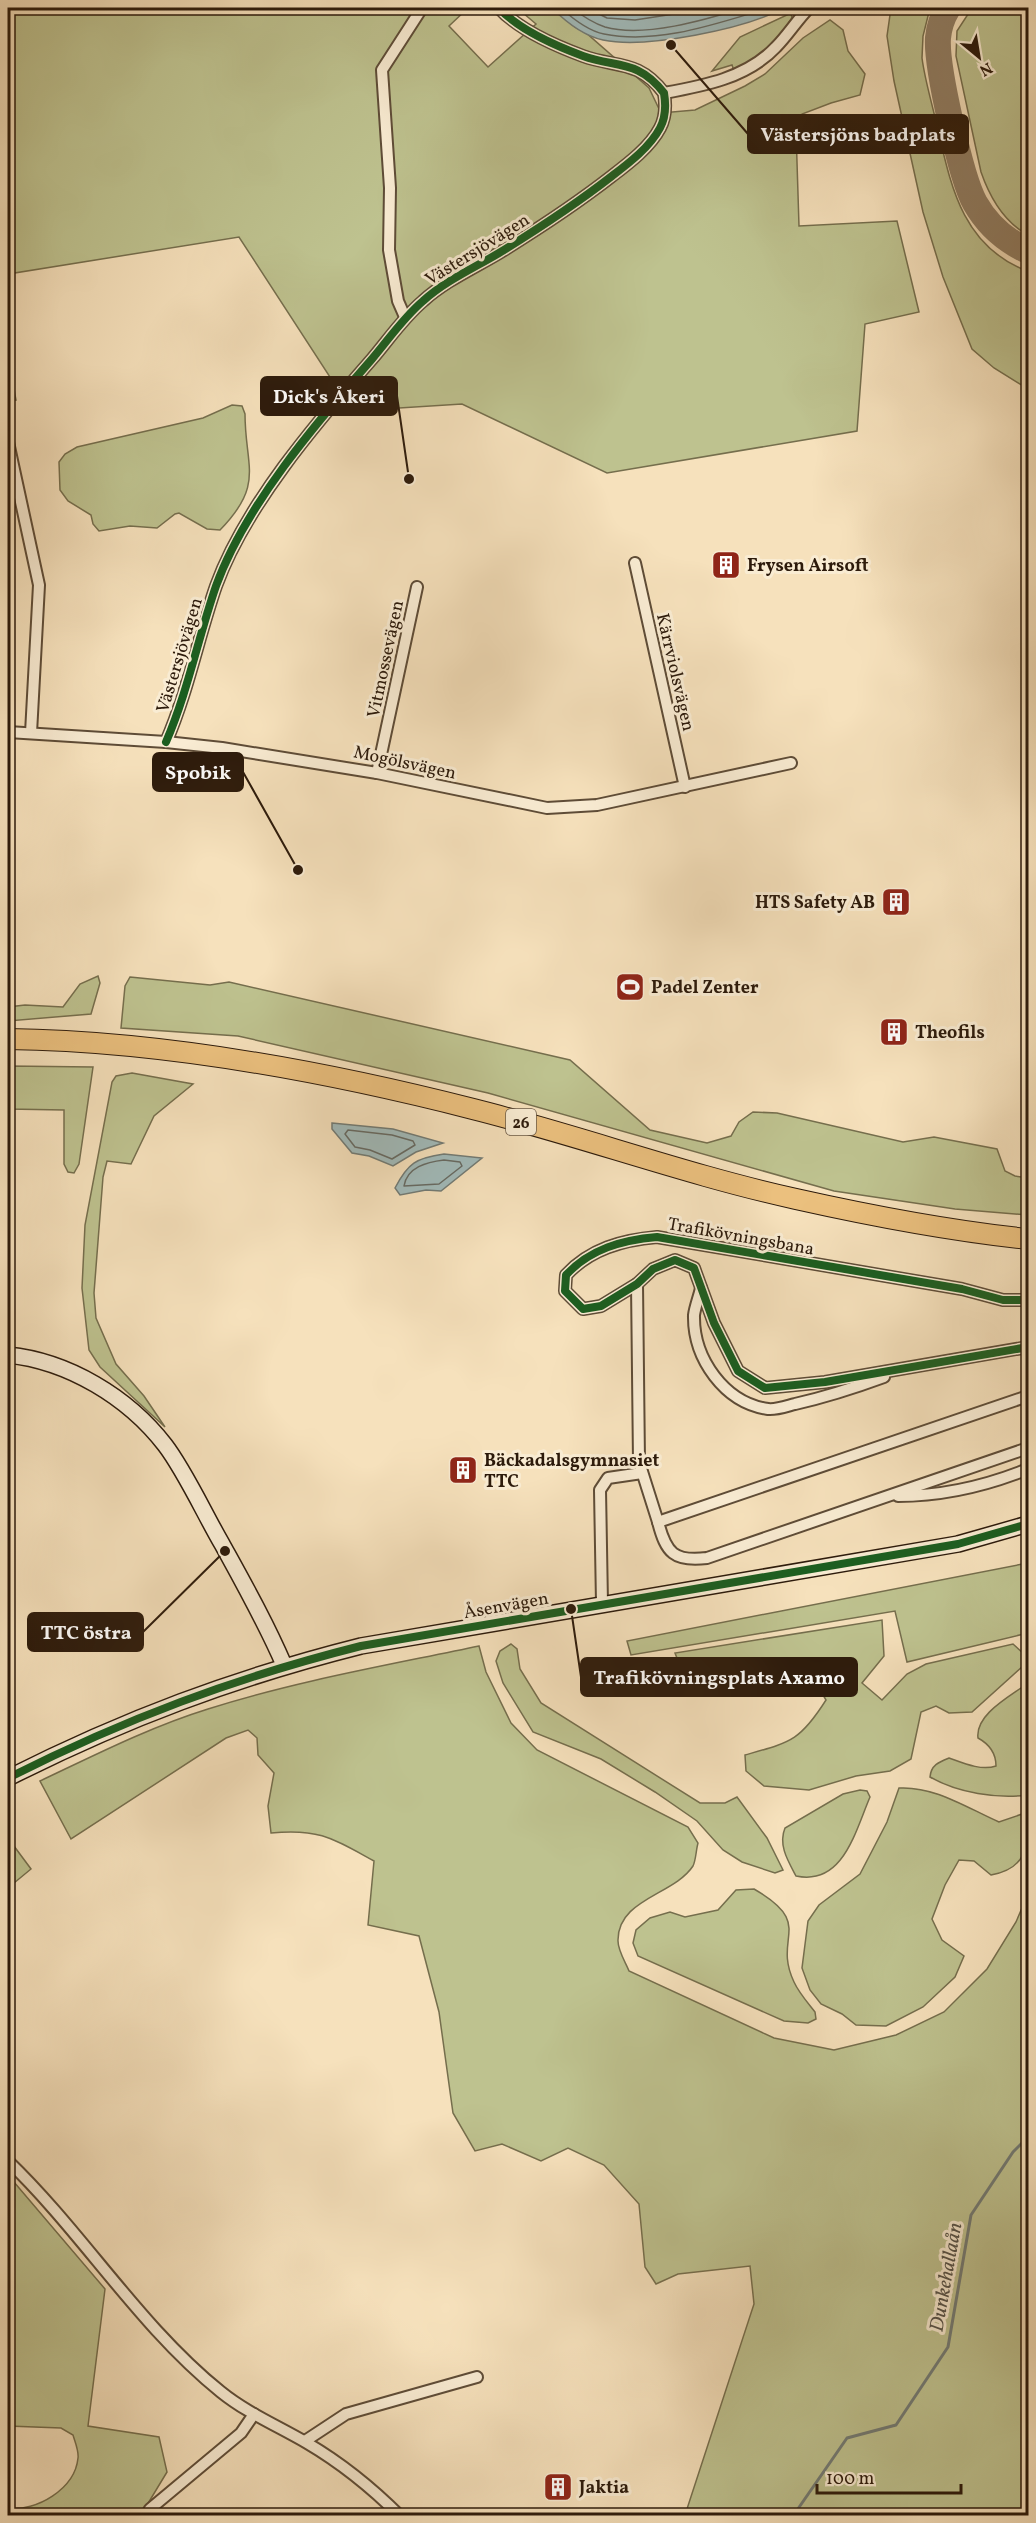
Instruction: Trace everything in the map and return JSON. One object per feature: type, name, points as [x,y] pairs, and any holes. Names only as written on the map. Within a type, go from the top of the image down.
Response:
[{"type":"highway","name":"26","points":[[8,1039],[171,1051],[348,1080],[474,1109],[795,1199],[897,1219],[1029,1239]]},
{"type":"highway","name":"26","points":[[8,1048],[86,1052],[182,1062],[342,1088],[471,1118],[794,1206],[895,1227],[1029,1246]]},
{"type":"street","points":[[405,317],[398,301],[389,250],[390,188],[382,70],[422,8]]},
{"type":"street","points":[[499,8],[522,25],[584,56],[625,64],[636,69],[664,93],[700,86],[747,69],[776,47],[810,8]]},
{"type":"street","name":"Västersjövägen","points":[[166,742],[197,656],[216,586],[232,551],[302,444],[405,317],[424,299],[453,279],[541,228],[626,165],[659,130],[666,105],[664,93]]},
{"type":"street","points":[[8,442],[39,585],[31,733]]},
{"type":"street","name":"Kärrviolsvägen","points":[[635,563],[685,787]]},
{"type":"street","name":"Vitmossevägen","points":[[377,772],[417,587]]},
{"type":"street","name":"Mogölsvägen","points":[[8,732],[166,742],[377,772],[547,808],[597,805],[791,763]]},
{"type":"street","name":"Trafikövningsbana","points":[[1029,1300],[1003,1300],[962,1289],[657,1237],[628,1240],[581,1259],[566,1275],[566,1291],[575,1304],[583,1309],[601,1306],[637,1284],[653,1269],[675,1260],[694,1268],[714,1323],[738,1371],[765,1388],[825,1382],[1029,1347]]},
{"type":"street","points":[[637,1284],[639,1462],[663,1541],[673,1555],[688,1560],[707,1558],[1029,1448]]},
{"type":"street","name":"Trafikövningsbana","points":[[701,1288],[694,1315],[698,1341],[706,1364],[723,1387],[740,1400],[770,1410],[839,1394],[908,1368]]},
{"type":"street","points":[[8,1355],[32,1359],[65,1369],[97,1386],[132,1410],[166,1446],[252,1598],[284,1665]]},
{"type":"street","points":[[658,1522],[1029,1396]]},
{"type":"street","points":[[889,1496],[932,1496],[1001,1480],[1029,1469]]},
{"type":"street","points":[[602,1604],[600,1490],[608,1478],[642,1473]]},
{"type":"street","name":"Åsenvägen","points":[[8,1779],[124,1722],[193,1695],[284,1665],[371,1644],[958,1544],[1029,1524]]},
{"type":"street","points":[[8,2161],[182,2356],[221,2392],[254,2414],[304,2441],[368,2486],[400,2516]]},
{"type":"street","points":[[304,2441],[346,2414],[477,2377]]},
{"type":"street","points":[[146,2516],[150,2508],[240,2433],[254,2414]]},
{"type":"green space","points":[[8,8],[468,8],[449,26],[488,67],[536,24],[523,13],[523,8],[552,8],[575,27],[585,32],[649,88],[661,113],[695,110],[745,86],[765,74],[803,38],[830,20],[843,30],[848,51],[865,74],[860,95],[802,114],[796,130],[799,226],[897,221],[919,312],[865,324],[857,431],[607,473],[462,404],[352,411],[239,237],[8,274]]},
{"type":"green space","points":[[891,8],[930,8],[923,36],[922,58],[954,192],[974,230],[987,246],[1005,260],[1027,271],[1028,389],[994,368],[972,349],[943,277],[923,212],[894,81],[887,36]]},
{"type":"green space","points":[[972,8],[1028,8],[1028,235],[1019,230],[999,208],[981,172],[956,56],[957,31]]},
{"type":"green space","points":[[791,13],[792,18],[771,48],[734,71],[732,65],[712,71],[740,37]]},
{"type":"green space","points":[[8,358],[16,400],[8,401]]},
{"type":"green space","points":[[232,405],[242,406],[245,414],[249,462],[248,487],[234,514],[220,530],[207,529],[179,513],[157,528],[130,526],[99,531],[93,524],[91,515],[68,501],[60,490],[59,462],[65,454],[77,447],[203,418]]},
{"type":"green space","points":[[98,976],[100,983],[91,1014],[8,1021],[8,1007],[25,1005],[63,1007],[80,984]]},
{"type":"green space","points":[[130,977],[210,985],[229,982],[570,1060],[650,1130],[707,1143],[731,1136],[739,1122],[753,1112],[777,1113],[903,1142],[934,1137],[997,1149],[1005,1171],[1015,1176],[1028,1178],[1028,1215],[955,1209],[834,1191],[488,1093],[238,1036],[121,1028],[125,986]]},
{"type":"green space","points":[[8,1066],[93,1067],[79,1164],[74,1173],[68,1172],[64,1164],[64,1110],[8,1109]]},
{"type":"green space","points":[[132,1073],[193,1084],[154,1116],[131,1164],[107,1161],[103,1177],[94,1293],[96,1318],[116,1364],[144,1396],[165,1427],[100,1367],[89,1350],[82,1288],[85,1225],[112,1082],[116,1076]]},
{"type":"green space","points":[[1028,1563],[1028,1633],[907,1662],[895,1611],[631,1655],[627,1641]]},
{"type":"green space","points":[[882,1620],[884,1656],[862,1683],[882,1700],[907,1674],[926,1664],[1013,1644],[1025,1655],[1023,1666],[972,1712],[949,1713],[936,1706],[921,1712],[911,1759],[890,1771],[856,1776],[809,1790],[764,1786],[746,1771],[745,1755],[784,1743],[809,1724],[826,1700],[812,1676],[704,1685],[681,1668],[675,1653]]},
{"type":"green space","points":[[511,1644],[517,1649],[520,1669],[541,1703],[700,1803],[725,1803],[737,1797],[767,1838],[783,1870],[775,1873],[742,1862],[723,1850],[697,1821],[655,1792],[601,1759],[533,1732],[503,1683],[496,1661],[500,1651]]},
{"type":"green space","points":[[479,1646],[486,1672],[511,1723],[537,1750],[688,1827],[698,1843],[693,1866],[684,1876],[636,1906],[620,1927],[618,1945],[629,1971],[774,2038],[834,2050],[896,2035],[944,2012],[987,1969],[1016,1922],[1028,1894],[1028,2515],[685,2515],[754,2304],[750,2266],[678,2274],[656,2284],[645,2267],[639,2204],[604,2165],[568,2148],[541,2161],[502,2144],[475,2151],[453,2113],[439,2012],[419,1936],[368,1925],[374,1861],[326,1837],[302,1832],[271,1833],[268,1806],[274,1773],[258,1755],[257,1738],[248,1730],[226,1738],[71,1839],[40,1781],[144,1733],[208,1709],[309,1682]]},
{"type":"green space","points":[[1028,1683],[1028,1795],[978,1794],[941,1783],[930,1777],[934,1767],[949,1758],[978,1767],[996,1766],[991,1749],[978,1738],[982,1721],[996,1706]]},
{"type":"green space","points":[[899,1788],[925,1790],[938,1794],[999,1822],[1025,1813],[1028,1817],[1026,1847],[1018,1862],[1011,1868],[991,1875],[974,1861],[959,1860],[945,1885],[932,1919],[942,1940],[964,1956],[955,1977],[923,2007],[886,2026],[856,2025],[842,2014],[821,2004],[810,1990],[802,1968],[808,1921],[819,1905],[860,1874],[887,1822]]},
{"type":"green space","points":[[860,1790],[867,1791],[870,1797],[845,1853],[836,1865],[825,1873],[812,1877],[796,1876],[783,1847],[785,1828],[843,1794]]},
{"type":"green space","points":[[8,1838],[31,1869],[8,1888]]},
{"type":"green space","points":[[754,1889],[773,1901],[788,1922],[789,1966],[796,1986],[815,2012],[816,2019],[808,2023],[784,2021],[638,1956],[633,1943],[636,1930],[650,1918],[670,1912],[685,1917],[718,1910],[736,1890]]},
{"type":"green space","points":[[8,2175],[105,2289],[88,2426],[159,2437],[167,2472],[141,2515],[8,2515],[8,2508],[19,2508],[42,2502],[62,2488],[75,2469],[78,2455],[73,2435],[61,2428],[8,2426]]},
{"type":"water","points":[[552,8],[784,8],[767,16],[721,30],[669,39],[622,42],[603,40],[582,32]]},
{"type":"water","points":[[332,1123],[393,1129],[443,1143],[416,1152],[393,1166],[369,1156],[352,1153],[332,1129]]},
{"type":"water","points":[[444,1154],[482,1158],[441,1191],[426,1190],[400,1195],[395,1188],[409,1167],[426,1157]]},
{"type":"waterway","name":"Dunkehallaån","points":[[793,2516],[847,2438],[896,2425],[948,2347],[971,2215],[1013,2152],[1028,2137]]},
{"type":"taxiway","points":[[948,8],[939,30],[938,52],[951,122],[969,190],[980,211],[991,225],[1012,242],[1028,251]]},
{"type":"cycle path","points":[[166,742],[181,703],[216,586],[229,556],[263,496],[328,410],[423,301],[450,281],[499,253],[571,206],[625,166],[645,148],[662,124],[665,111],[664,93],[645,75],[626,66],[583,56],[550,42],[516,23],[499,8]]},
{"type":"cycle path","points":[[1028,1300],[1003,1300],[962,1289],[657,1237],[619,1243],[596,1252],[566,1275],[565,1291],[583,1309],[601,1306],[637,1284],[653,1269],[675,1260],[694,1268],[714,1323],[738,1371],[765,1388],[825,1382],[1028,1347]]},
{"type":"cycle path","points":[[8,1778],[95,1737],[181,1702],[224,1686],[361,1646],[958,1544],[1028,1524]]},
{"type":"place","name":"Västersjöns badplats","points":[[671,45]]},
{"type":"place","name":"Dick's Åkeri","points":[[409,479]]},
{"type":"place","name":"Frysen Airsoft","points":[[726,565]]},
{"type":"place","name":"Spobik","points":[[298,870]]},
{"type":"place","name":"HTS Safety AB","points":[[896,902]]},
{"type":"place","name":"Padel Zenter","points":[[630,987]]},
{"type":"place","name":"Theofils","points":[[894,1032]]},
{"type":"place","name":"Bäckadalsgymnasiet TTC","points":[[463,1470]]},
{"type":"place","name":"TTC östra","points":[[225,1551]]},
{"type":"place","name":"Trafikövningsplats Axamo","points":[[571,1609]]},
{"type":"place","name":"Jaktia","points":[[558,2487]]}]
